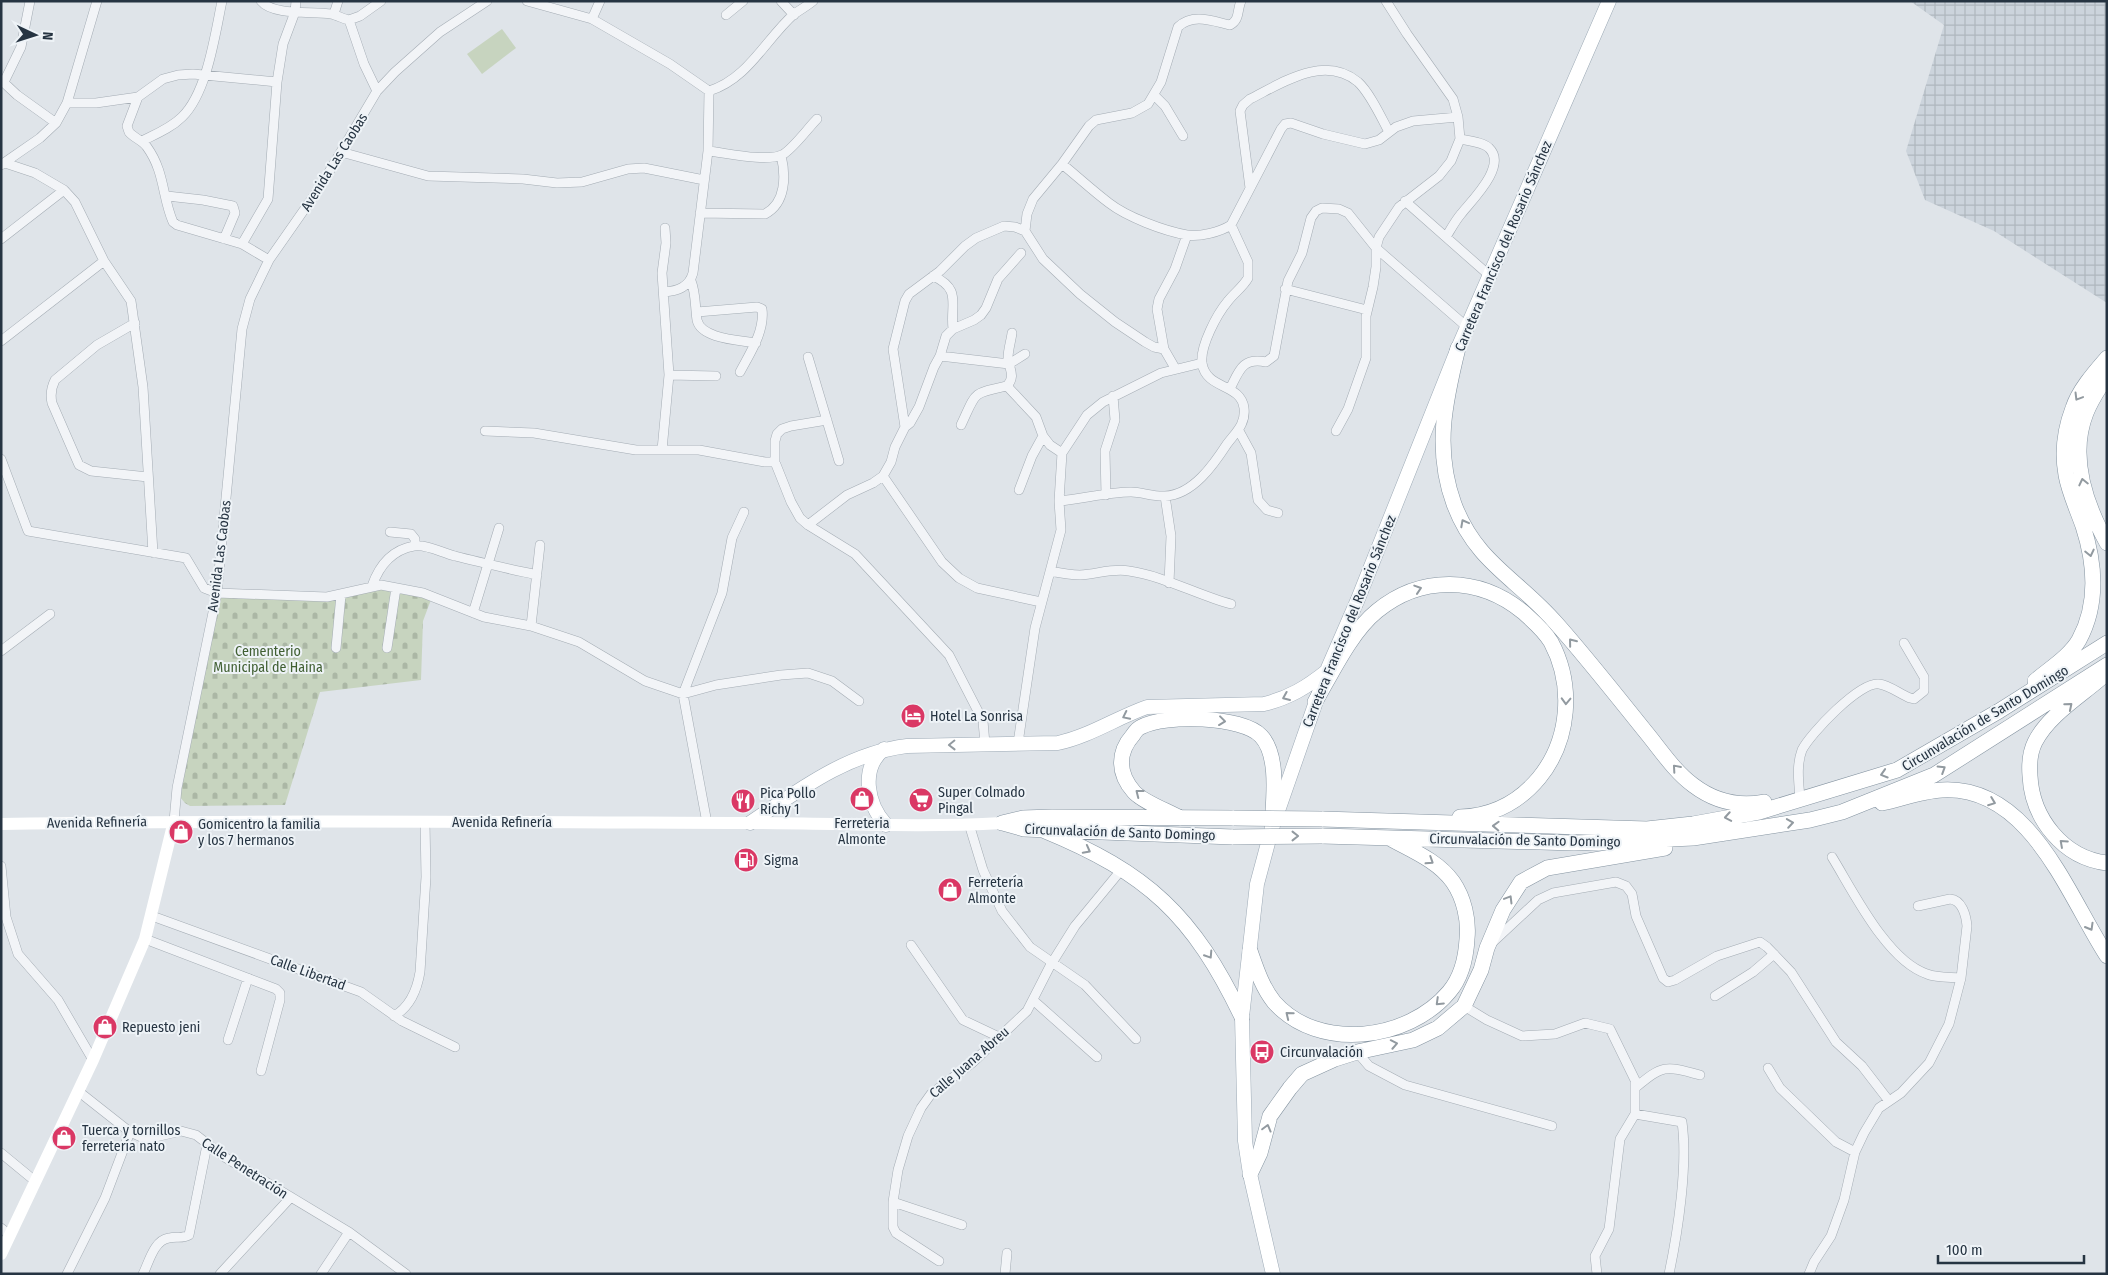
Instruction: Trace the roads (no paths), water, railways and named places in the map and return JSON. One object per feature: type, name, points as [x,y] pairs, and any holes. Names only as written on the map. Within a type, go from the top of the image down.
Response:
[{"type":"highway","points":[[1458,348],[1445,404],[1442,427],[1443,454],[1454,504],[1477,547],[1494,566],[1556,622],[1649,736],[1692,784],[1722,801],[1740,804],[1800,799]]},
{"type":"highway","points":[[1999,711],[2065,656],[2078,641],[2087,621],[2094,581],[2091,556],[2066,476],[2064,450],[2066,428],[2073,406],[2090,378],[2107,358]]},
{"type":"highway","points":[[2107,376],[2086,413],[2080,435],[2079,458],[2082,481],[2090,505],[2107,543]]},
{"type":"highway","points":[[1316,702],[1344,652],[1375,612],[1395,598],[1421,587],[1445,584],[1469,586],[1491,592],[1513,604],[1537,623],[1551,642],[1561,667],[1566,692],[1559,743],[1545,770],[1530,789],[1512,802],[1491,812],[1473,817],[1406,823]]},
{"type":"highway","name":"Circunvalación de Santo Domingo","points":[[1002,823],[1023,818],[1052,817],[1234,818],[1646,829],[1693,824],[1759,812],[1897,770],[1999,711],[2107,643]]},
{"type":"highway","name":"Circunvalación de Santo Domingo","points":[[1002,823],[1024,829],[1233,837],[1388,837],[1574,843],[1693,838],[1810,820],[1842,812],[1934,774],[2107,665]]},
{"type":"highway","points":[[2107,673],[2043,729],[2034,743],[2029,762],[2030,783],[2034,802],[2042,819],[2053,834],[2074,853],[2107,863]]},
{"type":"highway","points":[[1180,818],[1135,793],[1121,771],[1121,756],[1126,742],[1139,727],[1154,722],[1221,720],[1251,729],[1262,737],[1270,751],[1274,766],[1272,828]]},
{"type":"highway","points":[[1842,812],[1942,790],[1969,793],[2000,805],[2030,830],[2059,873],[2107,956]]},
{"type":"highway","points":[[1043,830],[1077,844],[1122,869],[1151,888],[1195,934],[1224,980],[1242,1017]]},
{"type":"highway","points":[[1250,951],[1260,979],[1274,1001],[1293,1018],[1311,1028],[1329,1034],[1352,1034],[1382,1030],[1408,1022],[1427,1013],[1450,991],[1461,970],[1466,950],[1468,927],[1464,904],[1453,882],[1433,861],[1388,837]]},
{"type":"highway","points":[[1250,1174],[1260,1153],[1270,1116],[1302,1074],[1357,1052],[1413,1040],[1438,1028],[1464,1006],[1481,970],[1487,948],[1511,896],[1521,882],[1547,868],[1675,847],[1693,838]]},
{"type":"main road","name":"Carretera Francisco del Rosario Sánchez","points":[[1272,1274],[1250,1174],[1245,1141],[1242,1017],[1257,884],[1272,828],[1326,671],[1361,590],[1458,348],[1609,1]]},
{"type":"main road","points":[[750,823],[837,768],[885,748],[1058,743],[1080,738],[1131,713],[1147,708],[1264,704],[1283,699],[1296,693],[1326,671]]},
{"type":"main road","points":[[885,748],[875,758],[871,767],[868,784],[872,804],[877,815],[886,825]]},
{"type":"main road","name":"Avenida Refinería","points":[[1,824],[174,821],[886,825],[1002,823]]},
{"type":"main road","name":"Avenida Las Caobas","points":[[1,1254],[6,1232],[35,1182],[93,1060],[145,939],[174,821]]},
{"type":"street","points":[[30,1],[21,47],[2,81],[17,95],[56,123]]},
{"type":"street","points":[[3,164],[40,138],[56,123],[67,103],[97,1]]},
{"type":"street","points":[[142,141],[162,131],[184,116],[205,75],[222,1]]},
{"type":"street","points":[[261,1],[264,5],[274,9],[334,14],[349,20],[360,16],[380,2]]},
{"type":"street","points":[[242,244],[268,199],[277,82],[283,44],[295,12],[296,1]]},
{"type":"street","points":[[334,14],[338,1]]},
{"type":"street","name":"Avenida Las Caobas","points":[[174,821],[177,788],[218,593],[242,329],[250,299],[269,260],[341,152],[377,91],[394,72],[440,32],[487,1]]},
{"type":"street","points":[[527,1],[592,19],[670,64],[709,91],[721,88],[746,68],[794,15],[813,1]]},
{"type":"street","points":[[592,19],[600,1]]},
{"type":"street","points":[[726,15],[743,1]]},
{"type":"street","points":[[781,1],[794,15]]},
{"type":"street","points":[[1025,231],[1027,214],[1033,199],[1062,164],[1089,126],[1096,120],[1132,113],[1148,104],[1161,82],[1178,27],[1184,22],[1195,18],[1230,24],[1236,22],[1241,1]]},
{"type":"street","points":[[1336,431],[1348,409],[1364,369],[1367,346],[1367,310],[1376,267],[1376,248],[1383,228],[1394,212],[1405,201],[1420,192],[1439,176],[1451,161],[1460,139],[1458,117],[1453,100],[1386,1]]},
{"type":"street","points":[[349,20],[364,64],[377,91]]},
{"type":"street","points":[[1250,188],[1240,111],[1250,100],[1295,76],[1305,72],[1322,70],[1341,72],[1359,83],[1389,132]]},
{"type":"street","points":[[67,103],[96,103],[138,97],[163,79],[178,75],[205,75],[277,82]]},
{"type":"street","points":[[709,91],[708,151],[696,256],[691,282],[694,288],[696,312],[699,326],[703,330],[721,337],[756,343]]},
{"type":"street","points":[[1154,95],[1165,106],[1183,136]]},
{"type":"street","points":[[138,97],[127,126],[132,136],[142,141],[159,169],[171,216],[178,225],[242,244],[269,260]]},
{"type":"street","points":[[1062,164],[1109,203],[1121,210],[1139,219],[1187,235],[1224,229],[1230,225],[1285,124],[1298,124],[1323,134],[1365,144],[1379,140],[1389,132],[1413,121],[1458,117]]},
{"type":"street","points":[[708,151],[772,157],[781,155],[817,119]]},
{"type":"street","points":[[1446,237],[1460,215],[1478,195],[1489,177],[1494,160],[1488,146],[1460,139]]},
{"type":"street","points":[[341,152],[428,176],[524,178],[557,183],[582,182],[628,169],[644,168],[704,180]]},
{"type":"street","points":[[700,213],[765,214],[774,209],[780,200],[784,180],[781,155]]},
{"type":"street","points":[[3,164],[34,173],[64,190],[74,202],[104,261],[131,301],[143,387],[153,553]]},
{"type":"street","points":[[1,239],[64,190]]},
{"type":"street","points":[[167,196],[233,206],[234,213],[224,239]]},
{"type":"street","points":[[1405,201],[1490,276]]},
{"type":"street","points":[[1230,389],[1243,365],[1254,360],[1266,362],[1274,356],[1280,334],[1285,290],[1302,252],[1311,218],[1316,211],[1322,208],[1348,213],[1376,248],[1467,327]]},
{"type":"street","points":[[1059,501],[1131,492],[1165,496],[1176,494],[1208,470],[1239,431],[1243,420],[1244,407],[1241,397],[1236,392],[1222,387],[1212,380],[1206,374],[1202,363],[1207,340],[1217,318],[1229,299],[1248,278],[1248,262],[1230,225]]},
{"type":"street","points":[[905,427],[893,350],[905,301],[915,288],[933,276],[965,246],[976,238],[1004,226],[1025,231],[1043,259],[1080,294],[1115,322],[1145,342],[1154,347],[1164,349]]},
{"type":"street","points":[[662,450],[669,375],[662,273],[666,243],[665,228]]},
{"type":"street","points":[[1175,368],[1164,349],[1157,309],[1159,300],[1175,269],[1187,235]]},
{"type":"street","points":[[808,525],[847,495],[874,483],[883,476],[905,427],[910,423],[919,407],[940,356],[946,336],[953,329],[981,315],[986,308],[998,279],[1021,253]]},
{"type":"street","points":[[1,341],[104,261]]},
{"type":"street","points":[[933,276],[944,281],[952,290],[954,304],[953,329]]},
{"type":"street","points":[[664,292],[678,290],[691,282]]},
{"type":"street","points":[[1285,290],[1367,310]]},
{"type":"street","points":[[696,312],[762,308],[763,316],[756,343],[740,372]]},
{"type":"street","points":[[135,323],[97,344],[55,380],[51,387],[50,396],[79,465],[91,471],[148,477]]},
{"type":"street","points":[[961,425],[976,394],[989,389],[1007,386],[1011,381],[1012,372],[1008,357],[1012,333]]},
{"type":"street","points":[[940,356],[1009,364],[1025,354]]},
{"type":"street","points":[[808,357],[839,461]]},
{"type":"street","points":[[1018,744],[1031,649],[1061,530],[1059,501],[1062,453],[1087,415],[1103,402],[1144,380],[1175,368],[1202,363]]},
{"type":"street","points":[[669,375],[716,376]]},
{"type":"street","points":[[1007,386],[1036,417],[1043,436],[1050,445],[1062,453]]},
{"type":"street","points":[[1106,494],[1105,451],[1115,420],[1113,396]]},
{"type":"street","points":[[827,420],[791,426],[782,429],[777,434],[775,462],[795,511],[808,525],[855,554],[949,655],[983,721],[985,744]]},
{"type":"street","points":[[485,431],[534,433],[636,450],[677,448],[699,450],[775,462]]},
{"type":"street","points":[[1239,431],[1251,453],[1258,500],[1267,510],[1278,513]]},
{"type":"street","points":[[1019,490],[1032,456],[1043,436]]},
{"type":"street","points":[[1,459],[28,531],[186,558],[204,588],[218,593],[327,597],[372,586],[423,592],[473,613],[531,626],[579,642],[646,681],[683,694],[716,685],[781,675],[808,673],[832,680],[859,701]]},
{"type":"street","points":[[883,476],[942,562],[959,578],[977,588],[1042,602]]},
{"type":"street","points":[[1165,496],[1170,536],[1169,583]]},
{"type":"street","points":[[706,823],[683,694],[722,593],[732,538],[744,512]]},
{"type":"street","points":[[473,613],[499,528]]},
{"type":"street","points":[[390,532],[411,534],[415,539],[415,546]]},
{"type":"street","points":[[531,626],[540,545]]},
{"type":"street","points":[[372,586],[379,568],[385,561],[407,548],[415,546],[537,575]]},
{"type":"street","points":[[1050,571],[1079,575],[1119,570],[1152,576],[1206,597],[1231,604]]},
{"type":"street","points":[[387,648],[396,588]]},
{"type":"street","points":[[336,648],[341,595]]},
{"type":"street","points":[[1,651],[50,614]]},
{"type":"street","points":[[1800,799],[1798,775],[1799,761],[1803,748],[1853,695],[1871,684],[1878,684],[1914,699],[1924,691],[1924,677],[1904,643]]},
{"type":"street","points":[[394,1016],[403,1011],[408,1005],[418,983],[420,972],[426,876],[425,822]]},
{"type":"street","points":[[969,824],[983,870],[1002,911],[1030,947],[1085,985],[1136,1039]]},
{"type":"street","points":[[1832,857],[1876,929],[1900,958],[1927,974],[1961,978]]},
{"type":"street","points":[[1,866],[6,917],[18,954],[58,1000],[93,1060]]},
{"type":"street","name":"Calle Juana Abreu","points":[[939,1262],[896,1233],[893,1227],[893,1202],[898,1170],[905,1145],[921,1108],[931,1094],[972,1063],[1027,1011],[1052,962],[1076,926],[1122,869]]},
{"type":"street","points":[[1487,948],[1508,925],[1538,900],[1553,893],[1616,882],[1626,886],[1632,894],[1636,916],[1663,978],[1668,982],[1675,980],[1717,956],[1760,942],[1790,972],[1836,1042],[1862,1066],[1889,1101]]},
{"type":"street","points":[[1809,1274],[1814,1262],[1831,1236],[1844,1200],[1855,1152],[1864,1133],[1879,1108],[1900,1094],[1929,1063],[1949,1024],[1961,978],[1967,926],[1960,903],[1956,899],[1918,906]]},
{"type":"street","name":"Calle Libertad","points":[[152,916],[361,992],[394,1016],[455,1047]]},
{"type":"street","points":[[145,939],[276,989],[280,993],[280,1000],[261,1071]]},
{"type":"street","points":[[911,946],[963,1020],[999,1037]]},
{"type":"street","points":[[1715,996],[1753,972],[1774,954]]},
{"type":"street","points":[[228,1040],[248,978]]},
{"type":"street","points":[[1033,1000],[1097,1057]]},
{"type":"street","points":[[1464,1006],[1487,1020],[1522,1036],[1556,1034],[1584,1023],[1610,1029],[1635,1080],[1635,1114],[1620,1139],[1609,1229],[1595,1256],[1597,1274]]},
{"type":"street","points":[[1357,1052],[1370,1066],[1405,1085],[1552,1126]]},
{"type":"street","points":[[1635,1088],[1657,1070],[1666,1067],[1700,1075]]},
{"type":"street","points":[[1768,1068],[1780,1088],[1836,1142],[1855,1152]]},
{"type":"street","name":"Calle Penetración","points":[[78,1091],[130,1132],[140,1136],[151,1138],[185,1131],[196,1135],[207,1145],[349,1232],[406,1274]]},
{"type":"street","points":[[1635,1114],[1682,1122],[1684,1141],[1682,1176],[1674,1251],[1669,1274]]},
{"type":"street","points":[[66,1274],[104,1198],[130,1132]]},
{"type":"street","points":[[143,1274],[159,1242],[166,1238],[186,1237],[189,1235],[207,1145]]},
{"type":"street","points":[[1,1153],[35,1182]]},
{"type":"street","points":[[220,1274],[291,1198]]},
{"type":"street","points":[[893,1202],[962,1225]]},
{"type":"street","points":[[321,1274],[349,1232]]},
{"type":"street","points":[[1005,1274],[1007,1253]]},
{"type":"place","name":"Hotel La Sonrisa","points":[[913,716]]},
{"type":"place","name":"Ferreteria Almonte","points":[[862,799]]},
{"type":"place","name":"Super Colmado Pingal","points":[[921,800]]},
{"type":"place","name":"Pica Pollo Richy 1","points":[[743,801]]},
{"type":"place","name":"Gomicentro la familia y los 7 hermanos","points":[[181,832]]},
{"type":"place","name":"Sigma","points":[[746,860]]},
{"type":"place","name":"Ferretería Almonte","points":[[950,890]]},
{"type":"place","name":"Repuesto jeni","points":[[105,1027]]},
{"type":"place","name":"Circunvalación","points":[[1262,1052]]},
{"type":"place","name":"Tuerca y tornillos ferretería nato","points":[[64,1138]]},
{"type":"park label","name":"Cementerio Municipal de Haina","points":[[268,660]]}]
